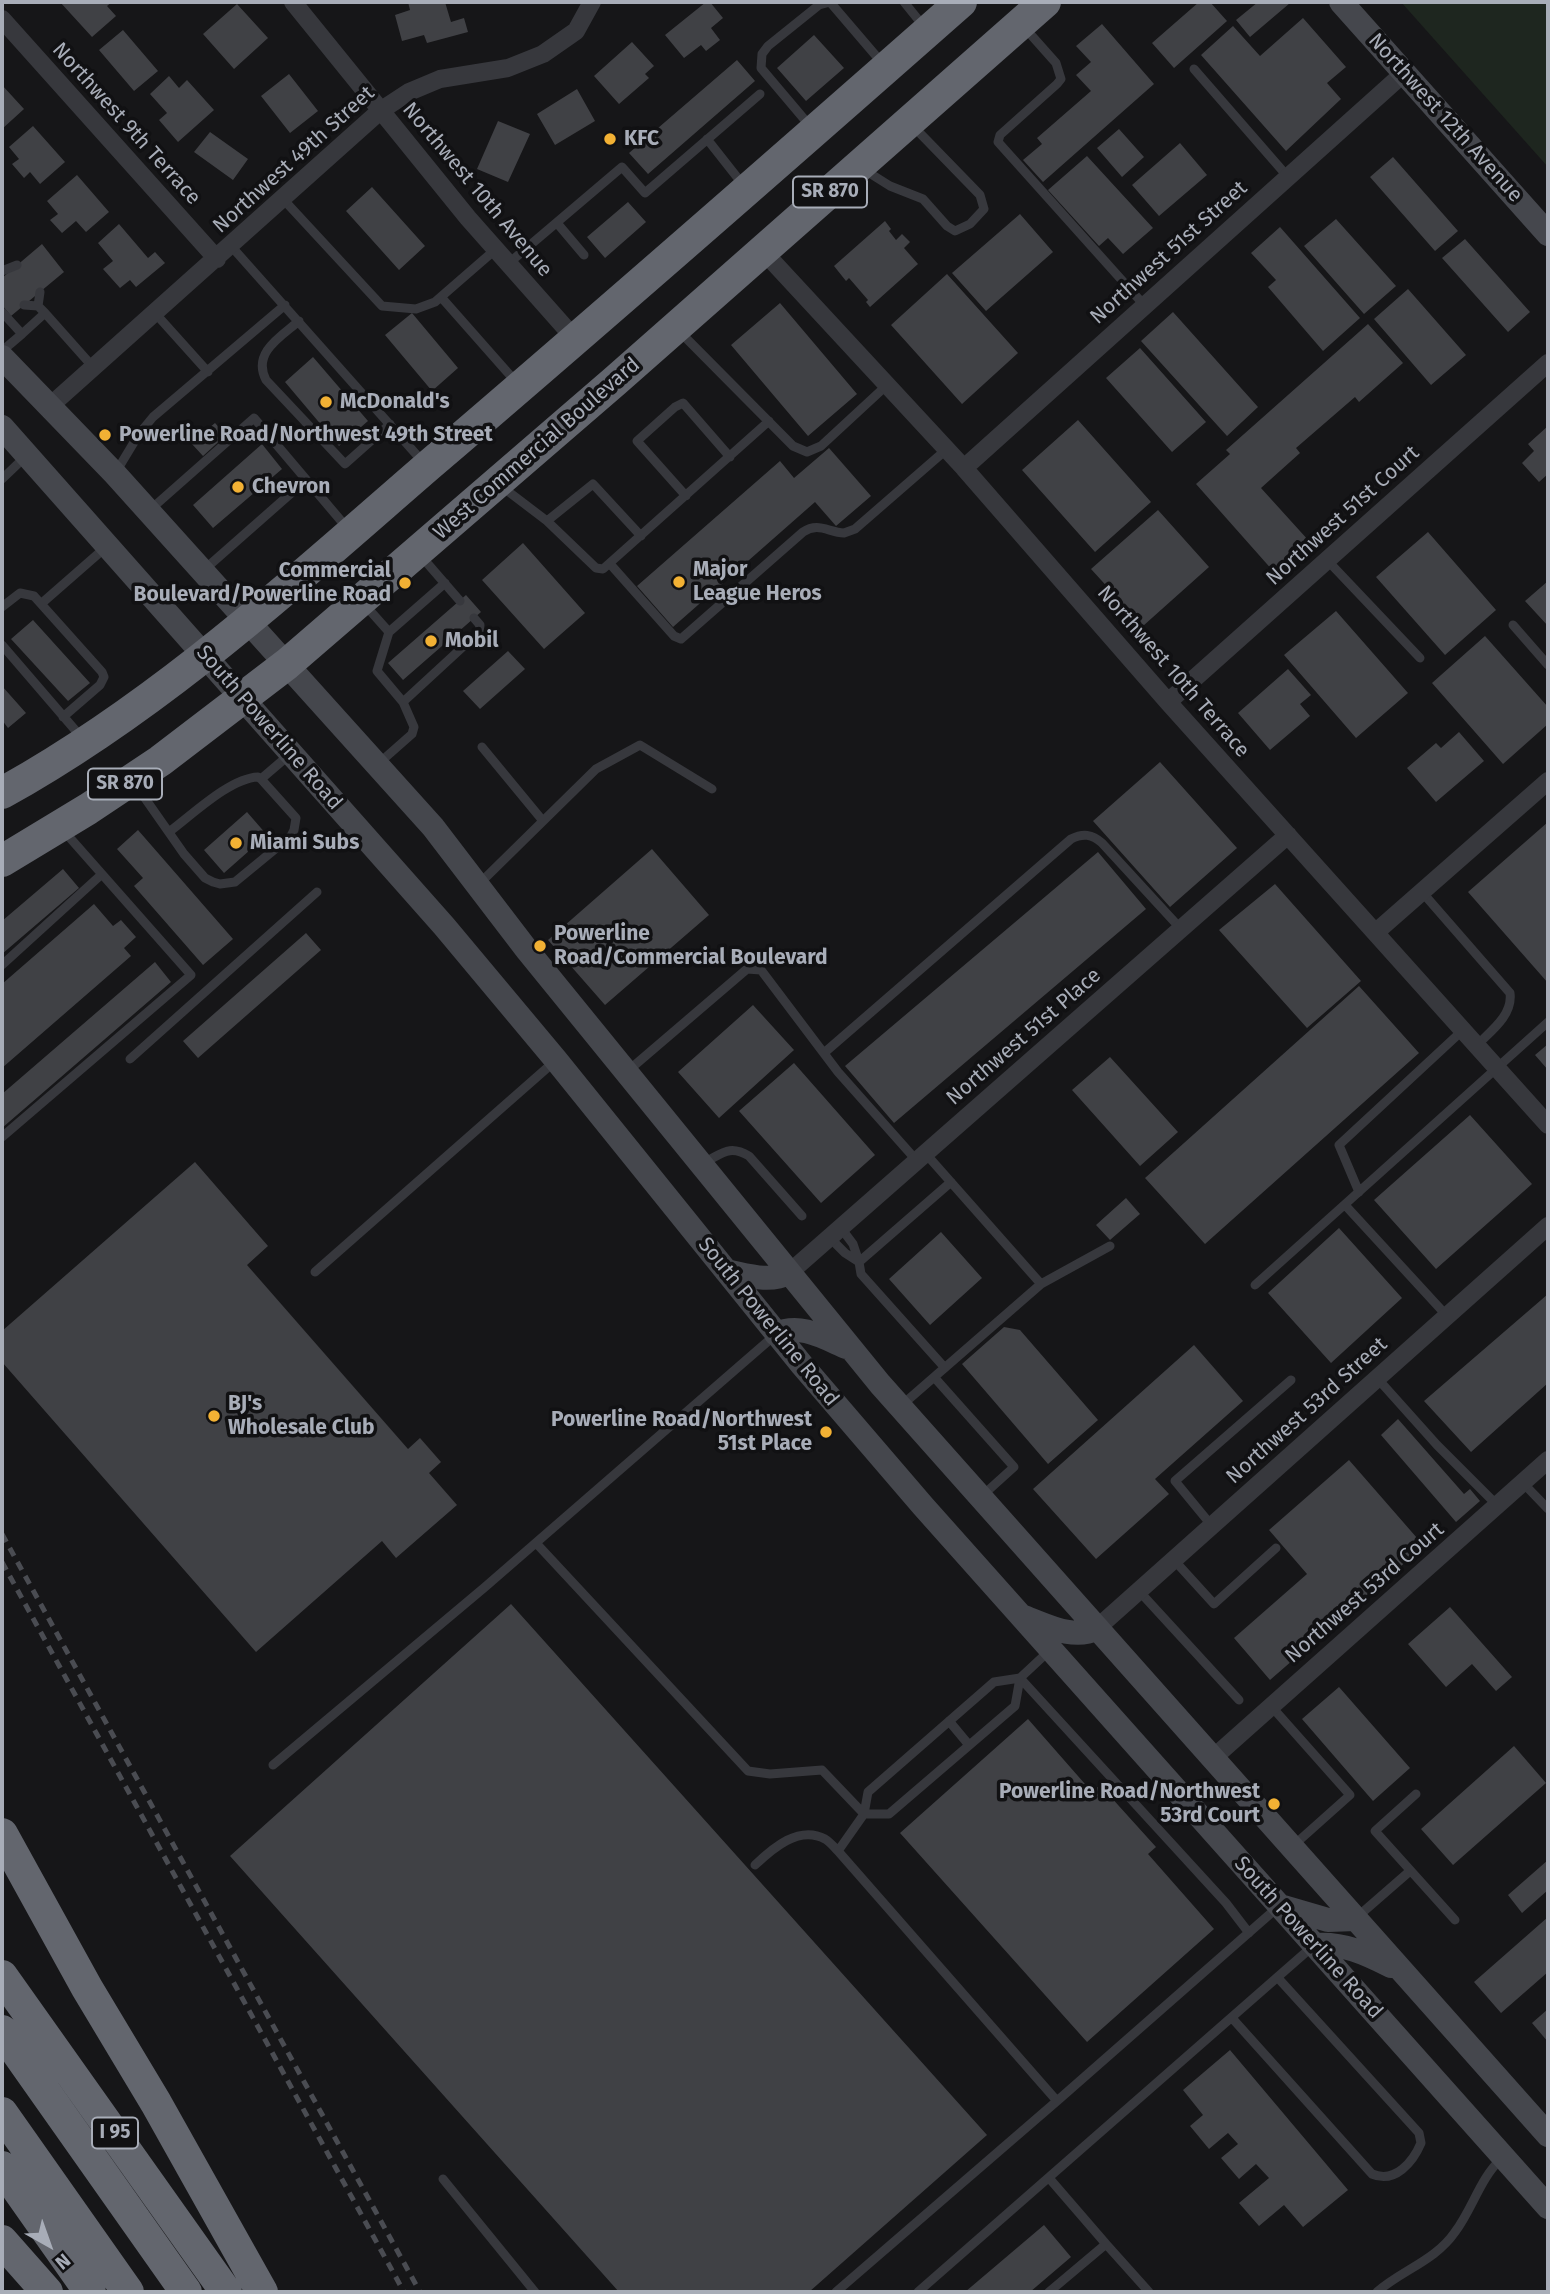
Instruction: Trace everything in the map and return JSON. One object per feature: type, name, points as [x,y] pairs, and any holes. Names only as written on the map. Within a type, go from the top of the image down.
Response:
[{"type":"highway","name":"SR 870","points":[[2,793],[49,766],[127,713],[248,622],[576,340],[961,2]]},
{"type":"highway","points":[[1019,13],[1045,2]]},
{"type":"highway","name":"West Commercial Boulevard","points":[[2,861],[132,779],[287,664],[676,328],[909,122],[937,86],[1019,13]]},
{"type":"highway","points":[[2,1834],[87,1988],[156,2103],[262,2292]]},
{"type":"highway","name":"I 95","points":[[2,1976],[226,2292]]},
{"type":"highway","points":[[2,2031],[186,2292]]},
{"type":"highway","points":[[2,2113],[128,2292]]},
{"type":"highway","points":[[2,2167],[90,2292]]},
{"type":"highway","points":[[2,2241],[47,2292]]},
{"type":"main road","name":"Northwest 12th Avenue","points":[[1341,2],[1548,234]]},
{"type":"main road","points":[[2,357],[115,474],[433,827],[849,1348],[979,1498],[1548,2135]]},
{"type":"main road","name":"South Powerline Road","points":[[5,435],[27,455],[108,545],[444,926],[556,1060],[776,1334],[898,1478],[1548,2207]]},
{"type":"main road","points":[[726,1271],[775,1279],[789,1273]]},
{"type":"main road","points":[[776,1334],[784,1330],[802,1329],[849,1348]]},
{"type":"main road","points":[[1020,1616],[1071,1633],[1096,1629]]},
{"type":"main road","points":[[1280,1906],[1328,1920],[1356,1919]]},
{"type":"main road","points":[[1315,1945],[1353,1948],[1404,1973]]},
{"type":"street","name":"Northwest 10th Avenue","points":[[293,2],[380,111],[576,340]]},
{"type":"street","name":"Northwest 49th Street","points":[[50,406],[380,111],[409,92],[440,79],[508,68],[543,54],[576,31],[593,2]]},
{"type":"street","name":"Northwest 9th Terrace","points":[[2,19],[217,259]]},
{"type":"street","name":"Northwest 51st Street","points":[[964,468],[1404,73]]},
{"type":"street","name":"Northwest 10th Terrace","points":[[763,251],[947,449],[1168,702],[1548,1125]]},
{"type":"street","name":"Northwest 51st Court","points":[[1168,702],[1548,363]]},
{"type":"street","points":[[1376,932],[1548,781]]},
{"type":"street","name":"Northwest 51st Place","points":[[789,1273],[1288,835]]},
{"type":"street","name":"Northwest 53rd Street","points":[[1096,1629],[1548,1226]]},
{"type":"street","name":"Northwest 53rd Court","points":[[1212,1759],[1548,1460]]},
{"type":"lane","points":[[815,131],[761,68],[762,54],[768,46],[820,5],[830,2],[886,68]]},
{"type":"lane","points":[[904,2],[927,32]]},
{"type":"lane","points":[[1019,13],[1056,63],[1061,79],[1000,135],[998,142],[1145,306]]},
{"type":"lane","points":[[1194,69],[1288,177]]},
{"type":"lane","points":[[509,264],[622,167],[645,193],[760,94]]},
{"type":"lane","points":[[858,167],[890,186],[922,199],[947,226],[956,231],[970,224],[984,209],[980,195],[909,122]]},
{"type":"lane","points":[[707,139],[747,191]]},
{"type":"lane","points":[[283,199],[383,306],[422,308],[441,297],[496,249]]},
{"type":"lane","points":[[557,223],[584,255]]},
{"type":"lane","points":[[231,246],[427,467]]},
{"type":"lane","points":[[2,271],[17,265]]},
{"type":"lane","points":[[2,351],[22,334],[41,309],[40,292]]},
{"type":"lane","points":[[441,297],[521,387]]},
{"type":"lane","points":[[24,305],[41,309],[93,367]]},
{"type":"lane","points":[[115,474],[146,426],[285,305]]},
{"type":"lane","points":[[2,312],[22,334]]},
{"type":"lane","points":[[155,313],[208,372]]},
{"type":"lane","points":[[299,321],[272,343],[263,355],[261,370],[266,380],[345,464],[390,424]]},
{"type":"lane","points":[[676,328],[793,446],[810,452],[821,446],[887,385]]},
{"type":"lane","points":[[686,496],[637,442],[675,407],[683,403],[730,457]]},
{"type":"lane","points":[[148,512],[254,418],[351,533]]},
{"type":"lane","points":[[497,483],[547,521],[596,568],[603,569],[611,565],[769,422]]},
{"type":"lane","points":[[611,565],[674,636],[681,639],[810,527],[824,527],[844,533],[855,529],[947,449]]},
{"type":"lane","points":[[2,479],[27,455]]},
{"type":"lane","points":[[202,571],[306,480]]},
{"type":"lane","points":[[547,521],[593,484],[642,536]]},
{"type":"lane","points":[[42,603],[108,545]]},
{"type":"lane","points":[[418,552],[460,601]]},
{"type":"lane","points":[[1327,560],[1420,659]]},
{"type":"lane","points":[[378,764],[412,734],[414,727],[403,702],[377,671],[389,632],[445,583]]},
{"type":"lane","points":[[2,607],[20,593],[28,593],[42,603],[102,672],[104,677],[100,685],[63,717]]},
{"type":"lane","points":[[361,600],[389,632]]},
{"type":"lane","points":[[403,702],[480,632],[480,625],[474,618]]},
{"type":"lane","points":[[1513,625],[1548,665]]},
{"type":"lane","points":[[2,645],[85,742]]},
{"type":"lane","points":[[478,886],[596,769],[640,745],[712,789]]},
{"type":"lane","points":[[482,747],[543,821]]},
{"type":"lane","points":[[261,779],[291,753]]},
{"type":"lane","points":[[132,779],[184,854],[205,878],[220,884],[235,882],[291,836],[296,818],[261,779],[250,777],[236,782],[169,832]]},
{"type":"lane","points":[[2,1137],[191,975],[60,826]]},
{"type":"lane","points":[[824,1053],[1061,848],[1080,835],[1089,835],[1102,843],[1181,929]]},
{"type":"lane","points":[[2,965],[102,874]]},
{"type":"lane","points":[[130,1059],[317,892]]},
{"type":"lane","points":[[1422,892],[1510,993],[1511,1003],[1501,1020],[1477,1045]]},
{"type":"lane","points":[[628,1072],[747,969],[761,970],[838,1072],[922,1157],[951,1182],[1041,1284]]},
{"type":"lane","points":[[1255,1285],[1548,1022]]},
{"type":"lane","points":[[1359,1192],[1339,1145],[1463,1030]]},
{"type":"lane","points":[[315,1272],[556,1060]]},
{"type":"lane","points":[[702,1164],[731,1149],[739,1150],[749,1156],[802,1216]]},
{"type":"lane","points":[[859,1262],[951,1182]]},
{"type":"lane","points":[[1345,1205],[1447,1316]]},
{"type":"lane","points":[[836,1233],[845,1254],[859,1262]]},
{"type":"lane","points":[[836,1233],[853,1244],[861,1274],[945,1368]]},
{"type":"lane","points":[[900,1407],[1041,1284],[1110,1246]]},
{"type":"lane","points":[[273,1765],[536,1543],[776,1334]]},
{"type":"lane","points":[[934,1377],[1014,1467],[979,1498]]},
{"type":"lane","points":[[1377,1378],[1437,1445],[1499,1506]]},
{"type":"lane","points":[[1212,1526],[1175,1481],[1291,1380]]},
{"type":"lane","points":[[1523,1483],[1548,1509]]},
{"type":"lane","points":[[536,1543],[748,1771],[771,1774],[822,1770],[864,1814],[889,1814],[1015,1706],[1020,1678]]},
{"type":"lane","points":[[1174,1560],[1214,1604],[1276,1548]]},
{"type":"lane","points":[[1139,1591],[1239,1700]]},
{"type":"lane","points":[[838,1851],[864,1814],[868,1792],[994,1682],[1020,1678],[1051,1650]]},
{"type":"lane","points":[[1020,1678],[1226,1903],[1249,1933]]},
{"type":"lane","points":[[1271,1706],[1350,1794],[1291,1848]]},
{"type":"lane","points":[[949,1721],[969,1745]]},
{"type":"lane","points":[[1416,1794],[1375,1831],[1455,1920]]},
{"type":"lane","points":[[755,1865],[772,1849],[800,1835],[824,1839],[838,1851],[1057,2101]]},
{"type":"lane","points":[[1356,1919],[1410,1871]]},
{"type":"lane","points":[[836,2292],[1280,1906]]},
{"type":"lane","points":[[918,2292],[1315,1945]]},
{"type":"lane","points":[[1232,2018],[1372,2174],[1389,2176],[1408,2164],[1421,2143],[1419,2133],[1278,1978]]},
{"type":"lane","points":[[1377,2292],[1441,2249],[1455,2232],[1488,2171],[1503,2156]]},
{"type":"lane","points":[[1049,2178],[1149,2292]]},
{"type":"lane","points":[[443,2179],[535,2292]]},
{"type":"lane","points":[[1049,2292],[1106,2244]]},
{"type":"shaded area","points":[[1401,2],[1548,2],[1548,167]]},
{"type":"building","points":[[60,2],[112,2],[107,6],[116,16],[92,37]]},
{"type":"building","points":[[408,2],[445,2],[451,22],[464,18],[468,32],[427,43],[424,35],[402,41],[395,15],[410,10]]},
{"type":"building","points":[[706,2],[710,2],[723,18],[711,28],[720,40],[706,51],[701,45],[684,58],[665,35]]},
{"type":"building","points":[[1199,2],[1210,2],[1227,21],[1174,68],[1152,43]]},
{"type":"building","points":[[1258,2],[1290,3],[1250,37],[1236,20]]},
{"type":"building","points":[[237,4],[268,38],[234,69],[203,34]]},
{"type":"building","points":[[1303,18],[1346,67],[1327,83],[1341,99],[1286,151],[1201,55],[1233,26],[1260,56]]},
{"type":"building","points":[[1102,24],[1154,84],[1043,182],[1023,160],[1042,144],[1037,138],[1091,91],[1076,75],[1091,62],[1076,46]]},
{"type":"building","points":[[123,30],[158,71],[134,91],[99,50]]},
{"type":"building","points":[[814,35],[844,68],[806,101],[777,68]]},
{"type":"building","points":[[632,42],[654,66],[645,74],[649,78],[619,104],[594,76]]},
{"type":"building","points":[[737,60],[755,81],[648,174],[629,153]]},
{"type":"building","points":[[289,74],[318,111],[290,133],[261,96]]},
{"type":"building","points":[[169,76],[179,88],[187,80],[214,110],[178,142],[159,120],[167,113],[150,94]]},
{"type":"building","points":[[2,85],[24,109],[2,129]]},
{"type":"building","points":[[577,89],[595,121],[555,145],[537,114]]},
{"type":"building","points":[[498,121],[530,134],[508,182],[477,169]]},
{"type":"building","points":[[33,126],[65,162],[40,184],[30,172],[24,178],[12,164],[19,159],[9,147]]},
{"type":"building","points":[[1119,129],[1144,157],[1122,177],[1097,148]]},
{"type":"building","points":[[210,132],[248,159],[233,180],[194,152]]},
{"type":"building","points":[[1180,143],[1207,175],[1159,216],[1132,185]]},
{"type":"building","points":[[1087,156],[1153,228],[1123,254],[1108,238],[1099,246],[1048,190]]},
{"type":"building","points":[[1393,157],[1458,231],[1435,251],[1370,177]]},
{"type":"building","points":[[77,175],[109,212],[86,232],[76,221],[62,233],[50,220],[58,214],[47,201]]},
{"type":"building","points":[[372,187],[425,246],[399,270],[346,211]]},
{"type":"building","points":[[628,202],[646,222],[605,258],[587,237]]},
{"type":"building","points":[[1020,214],[1053,252],[986,311],[952,273]]},
{"type":"building","points":[[1336,219],[1396,286],[1364,314],[1304,246]]},
{"type":"building","points":[[885,221],[896,240],[902,234],[910,242],[904,248],[918,264],[870,307],[866,302],[868,300],[849,278],[846,281],[834,266]]},
{"type":"building","points":[[119,224],[148,258],[155,252],[165,263],[136,287],[130,280],[120,288],[103,269],[113,261],[98,243]]},
{"type":"building","points":[[1280,227],[1360,318],[1323,351],[1268,287],[1276,280],[1251,253]]},
{"type":"building","points":[[1465,239],[1530,312],[1508,332],[1442,258]]},
{"type":"building","points":[[42,244],[64,272],[11,316],[2,305],[2,278]]},
{"type":"building","points":[[947,274],[1018,353],[962,404],[891,325]]},
{"type":"building","points":[[1408,289],[1466,355],[1431,385],[1374,319]]},
{"type":"building","points":[[780,303],[857,394],[808,436],[731,345]]},
{"type":"building","points":[[1173,312],[1258,407],[1227,436],[1141,341]]},
{"type":"building","points":[[412,313],[458,368],[432,391],[385,335]]},
{"type":"building","points":[[1368,324],[1403,363],[1359,402],[1355,397],[1296,448],[1300,453],[1261,488],[1309,541],[1274,572],[1196,484],[1230,454],[1226,450]]},
{"type":"building","points":[[1140,348],[1206,422],[1172,452],[1106,378]]},
{"type":"building","name":"McDonald's","points":[[313,357],[368,421],[339,446],[285,382]]},
{"type":"building","points":[[1078,420],[1151,502],[1095,552],[1022,470]]},
{"type":"building","points":[[215,423],[226,435],[203,456],[191,443]]},
{"type":"building","points":[[1548,426],[1548,474],[1539,482],[1522,463],[1534,451],[1528,444]]},
{"type":"building","name":"Chevron","points":[[262,444],[282,469],[213,528],[193,505]]},
{"type":"building","points":[[829,448],[871,496],[836,526],[815,502],[673,627],[637,586],[780,461],[794,478]]},
{"type":"building","points":[[1158,510],[1209,567],[1143,626],[1091,569]]},
{"type":"building","points":[[1428,532],[1496,610],[1445,655],[1376,577]]},
{"type":"building","points":[[523,543],[585,613],[544,649],[482,580]]},
{"type":"building","points":[[1548,581],[1548,626],[1525,601]]},
{"type":"building","name":"Mobil","points":[[466,595],[481,612],[403,680],[388,663]]},
{"type":"building","points":[[1336,611],[1408,693],[1356,738],[1284,655]]},
{"type":"building","points":[[33,620],[90,683],[68,701],[11,639]]},
{"type":"building","points":[[1485,636],[1548,707],[1548,724],[1503,764],[1432,683]]},
{"type":"building","points":[[508,651],[525,669],[480,709],[463,691]]},
{"type":"building","points":[[1288,669],[1311,695],[1300,704],[1310,716],[1270,750],[1238,713]]},
{"type":"building","points":[[2,686],[26,713],[8,728],[2,720]]},
{"type":"building","points":[[1459,732],[1484,761],[1436,802],[1407,768],[1436,743],[1441,748]]},
{"type":"building","points":[[1160,762],[1237,848],[1170,907],[1093,821]]},
{"type":"building","points":[[247,812],[267,835],[224,873],[204,850]]},
{"type":"building","points":[[1548,822],[1548,983],[1468,892]]},
{"type":"building","points":[[138,830],[233,939],[203,965],[134,886],[143,878],[117,849]]},
{"type":"building","points":[[652,849],[709,915],[605,1005],[548,940]]},
{"type":"building","points":[[1098,852],[1146,909],[894,1123],[845,1066]]},
{"type":"building","points":[[63,869],[79,888],[2,954],[2,921]]},
{"type":"building","points":[[1275,884],[1361,981],[1307,1028],[1219,930]]},
{"type":"building","points":[[94,904],[113,926],[121,920],[136,937],[124,948],[131,956],[2,1068],[2,984]]},
{"type":"building","points":[[306,933],[321,950],[198,1058],[183,1041]]},
{"type":"building","points":[[155,962],[171,982],[2,1128],[2,1094]]},
{"type":"building","points":[[1359,986],[1419,1053],[1205,1244],[1145,1178]]},
{"type":"building","points":[[753,1005],[794,1050],[719,1118],[678,1072]]},
{"type":"building","points":[[1548,1044],[1548,1070],[1535,1055]]},
{"type":"building","points":[[1110,1057],[1178,1132],[1140,1166],[1072,1090]]},
{"type":"building","points":[[794,1063],[875,1155],[821,1203],[739,1111]]},
{"type":"building","points":[[1470,1115],[1532,1184],[1436,1269],[1374,1200]]},
{"type":"building","points":[[195,1162],[268,1246],[247,1265],[408,1449],[420,1438],[441,1462],[429,1473],[457,1505],[396,1558],[382,1541],[256,1652],[2,1362],[2,1331]]},
{"type":"building","points":[[1126,1198],[1140,1214],[1110,1240],[1096,1225]]},
{"type":"building","points":[[1339,1228],[1402,1298],[1331,1363],[1268,1293]]},
{"type":"building","points":[[941,1232],[982,1278],[930,1325],[889,1279]]},
{"type":"building","points":[[1548,1294],[1548,1383],[1471,1452],[1424,1401]]},
{"type":"building","points":[[1004,1327],[1020,1330],[1098,1420],[1048,1464],[962,1364]]},
{"type":"building","points":[[1194,1345],[1243,1401],[1155,1479],[1169,1494],[1096,1559],[1033,1489]]},
{"type":"building","points":[[1398,1419],[1464,1494],[1470,1489],[1480,1501],[1456,1522],[1381,1435]]},
{"type":"building","points":[[1349,1460],[1424,1546],[1270,1680],[1234,1638],[1307,1574],[1269,1530]]},
{"type":"building","points":[[511,1604],[987,2135],[809,2292],[619,2292],[230,1856]]},
{"type":"building","points":[[1450,1607],[1512,1677],[1496,1691],[1472,1664],[1446,1687],[1408,1644]]},
{"type":"building","points":[[1339,1687],[1410,1768],[1373,1801],[1302,1719]]},
{"type":"building","points":[[1028,1719],[1092,1792],[1100,1785],[1156,1847],[1148,1854],[1214,1929],[1087,2042],[900,1833]]},
{"type":"building","points":[[1514,1746],[1546,1783],[1453,1865],[1421,1829]]},
{"type":"building","points":[[1548,1860],[1548,1890],[1522,1913],[1508,1895]]},
{"type":"building","points":[[1548,1917],[1548,1972],[1501,2013],[1474,1982]]},
{"type":"building","points":[[1548,2009],[1548,2042],[1532,2023]]},
{"type":"building","points":[[1230,2050],[1348,2190],[1303,2227],[1284,2205],[1259,2226],[1239,2203],[1269,2178],[1256,2164],[1239,2179],[1221,2158],[1238,2144],[1228,2133],[1209,2149],[1190,2126],[1203,2115],[1183,2090]]},
{"type":"building","points":[[1044,2225],[1071,2257],[1030,2292],[965,2292]]},
{"type":"railway","points":[[2,1534],[420,2292]]},
{"type":"railway","points":[[2,1562],[404,2292]]},
{"type":"place","name":"KFC","points":[[610,139]]},
{"type":"place","name":"McDonald's","points":[[326,402]]},
{"type":"place","name":"Powerline Road/Northwest 49th Street","points":[[105,435]]},
{"type":"place","name":"Chevron","points":[[238,487]]},
{"type":"place","name":"Major League Heros","points":[[679,582]]},
{"type":"place","name":"Commercial Boulevard/Powerline Road","points":[[405,583]]},
{"type":"place","name":"Mobil","points":[[431,641]]},
{"type":"place","name":"Miami Subs","points":[[236,843]]},
{"type":"place","name":"Powerline Road/Commercial Boulevard","points":[[540,946]]},
{"type":"place","name":"BJ's Wholesale Club","points":[[214,1416]]},
{"type":"place","name":"Powerline Road/Northwest 51st Place","points":[[826,1432]]},
{"type":"place","name":"Powerline Road/Northwest 53rd Court","points":[[1274,1804]]}]
